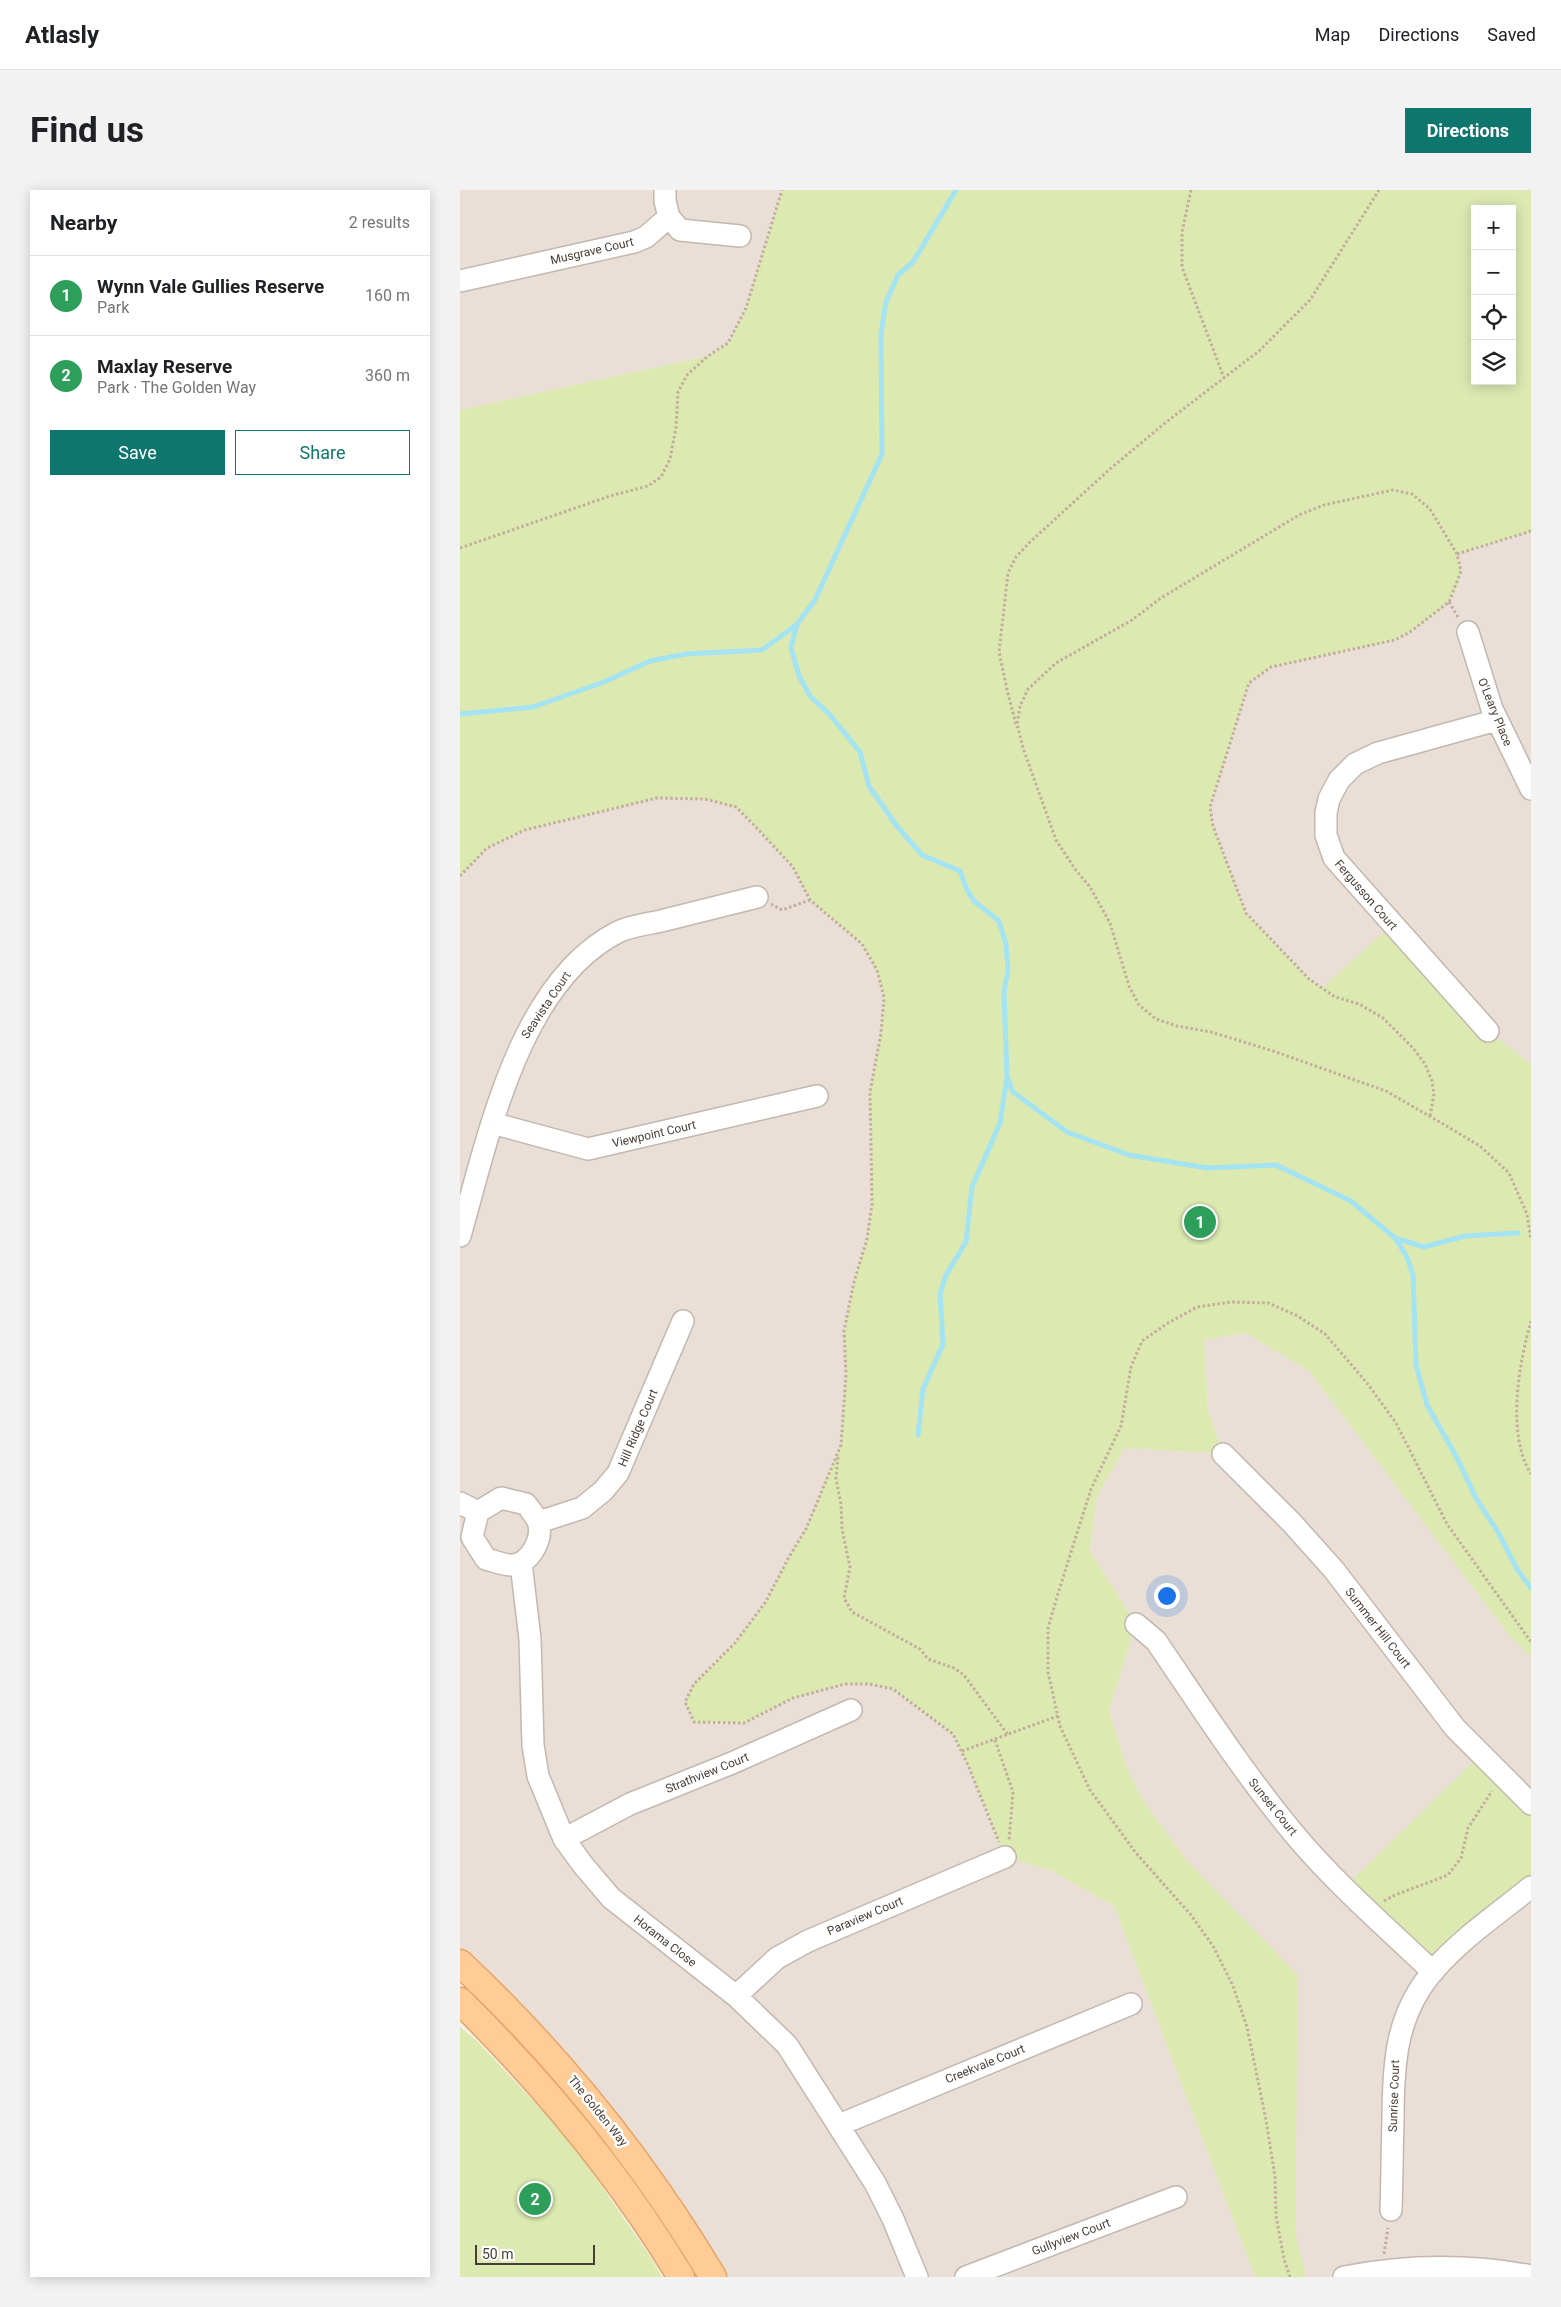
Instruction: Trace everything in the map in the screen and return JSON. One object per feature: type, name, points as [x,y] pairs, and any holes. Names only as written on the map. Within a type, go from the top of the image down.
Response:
[{"type":"main road","name":"The Golden Way","points":[[460,1963],[524,2026],[603,2116],[668,2204],[713,2277]]},
{"type":"main road","points":[[460,2002],[545,2089],[600,2155],[646,2221],[681,2277]]},
{"type":"street","points":[[665,190],[665,201],[669,217],[680,230],[740,236]]},
{"type":"street","name":"Musgrave Court","points":[[460,281],[634,242],[651,233],[669,217]]},
{"type":"street","name":"O'Leary Place","points":[[1468,632],[1483,684],[1497,720],[1531,789]]},
{"type":"street","name":"Fergusson Court","points":[[1488,1031],[1334,858],[1326,836],[1326,813],[1329,799],[1339,780],[1355,764],[1378,753],[1497,720]]},
{"type":"street","name":"Seavista Court","points":[[460,1236],[492,1122],[522,1040],[558,984],[576,962],[595,945],[620,931],[757,897]]},
{"type":"street","name":"Viewpoint Court","points":[[492,1122],[588,1149],[817,1096]]},
{"type":"street","name":"Hill Ridge Court","points":[[538,1522],[582,1508],[602,1491],[618,1473],[683,1321]]},
{"type":"street","name":"Summer Hill Court","points":[[1223,1454],[1291,1522],[1334,1570],[1455,1728],[1531,1804]]},
{"type":"street","points":[[501,1498],[526,1504],[540,1527],[534,1552],[521,1563],[511,1566],[486,1560],[472,1537],[469,1508],[501,1498]]},
{"type":"street","name":"Horama Close","points":[[521,1563],[530,1639],[533,1745],[538,1776],[564,1839],[583,1866],[611,1898],[736,1996],[787,2045],[875,2183],[893,2219],[917,2277]]},
{"type":"street","name":"Sunset Court","points":[[1136,1624],[1156,1641],[1234,1757],[1280,1817],[1307,1848],[1367,1909],[1433,1972]]},
{"type":"street","name":"Strathview Court","points":[[564,1839],[630,1804],[732,1763],[851,1710]]},
{"type":"street","name":"Paraview Court","points":[[736,1996],[777,1958],[808,1941],[1005,1857]]},
{"type":"street","name":"Sunrise Court","points":[[1391,2210],[1393,2067],[1399,2036],[1411,2003],[1433,1972],[1454,1950],[1531,1887]]},
{"type":"street","name":"Creekvale Court","points":[[839,2125],[1131,2004]]},
{"type":"street","name":"Gullyview Court","points":[[966,2277],[1176,2197]]},
{"type":"street","points":[[1344,2277],[1387,2270],[1462,2267],[1531,2276]]},
{"type":"path","points":[[460,548],[610,496],[648,486],[661,477],[670,459],[676,428],[678,392],[687,375],[708,356],[728,343],[746,308],[782,190]]},
{"type":"path","points":[[1192,190],[1182,232],[1182,267],[1224,378]]},
{"type":"path","points":[[1379,190],[1310,300],[1259,351],[1110,469],[1030,542],[1016,558],[1008,573],[999,652],[1008,694],[1046,815],[1056,840],[1075,869],[1090,887],[1110,923],[1129,986],[1139,1005],[1156,1019],[1163,1022],[1211,1032],[1274,1051],[1386,1091],[1430,1116],[1480,1146],[1509,1173],[1527,1214],[1531,1240]]},
{"type":"path","points":[[1017,724],[1020,706],[1028,689],[1056,663],[1132,620],[1192,578],[1299,515],[1324,505],[1394,490],[1412,494],[1430,509],[1457,554],[1461,571],[1449,602],[1410,632],[1395,640],[1271,667],[1249,683],[1210,807],[1213,826],[1246,913],[1309,979],[1335,997],[1359,1004],[1383,1018],[1407,1042],[1425,1064],[1432,1080],[1434,1094],[1430,1116]]},
{"type":"path","points":[[1457,554],[1531,532]]},
{"type":"path","points":[[460,876],[487,848],[525,830],[657,798],[705,799],[736,807],[793,867],[810,900],[862,944],[877,970],[884,997],[881,1033],[870,1092],[872,1204],[868,1239],[854,1282],[844,1331],[846,1374],[836,1479],[841,1504],[842,1529],[850,1567],[844,1598],[852,1612],[920,1649],[928,1659],[954,1668],[964,1675],[999,1720],[1008,1735]]},
{"type":"path","points":[[757,897],[782,910],[810,900]]},
{"type":"path","points":[[1290,2277],[1276,2216],[1275,2177],[1266,2120],[1247,2027],[1233,1986],[1213,1946],[1191,1915],[1136,1853],[1090,1790],[1073,1757],[1058,1716],[1048,1672],[1048,1628],[1091,1489],[1121,1426],[1131,1367],[1142,1341],[1168,1323],[1197,1307],[1231,1302],[1268,1303],[1296,1315],[1325,1334],[1367,1382],[1396,1423],[1447,1524],[1531,1642]]},
{"type":"path","points":[[1531,1320],[1516,1394],[1520,1444],[1531,1474]]},
{"type":"path","points":[[839,1451],[806,1528],[766,1603],[735,1643],[694,1684],[685,1702],[694,1722],[744,1723],[793,1698],[814,1691],[845,1684],[869,1684],[893,1689],[932,1716],[953,1734],[962,1751],[1005,1857]]},
{"type":"path","points":[[962,1751],[1058,1716]]},
{"type":"path","points":[[995,1740],[1013,1792],[1010,1836],[1005,1857]]},
{"type":"path","points":[[1367,1909],[1395,1895],[1448,1875],[1461,1858],[1468,1828],[1492,1791],[1506,1779]]},
{"type":"path","points":[[1387,2270],[1384,2252],[1391,2210]]},
{"type":"shaded area","points":[[460,190],[782,190],[746,308],[728,343],[708,356],[460,410]]},
{"type":"shaded area","points":[[1531,531],[1531,1064],[1488,1031],[1328,984],[1322,988],[1309,979],[1246,913],[1213,826],[1210,807],[1249,683],[1271,667],[1395,640],[1410,632],[1424,622],[1457,554]]},
{"type":"shaded area","points":[[657,798],[705,799],[736,807],[793,867],[810,900],[862,944],[877,970],[884,997],[881,1033],[870,1092],[872,1204],[867,1239],[854,1282],[844,1331],[846,1374],[841,1445],[806,1529],[765,1603],[752,1623],[716,1664],[710,1724],[744,1723],[793,1698],[814,1691],[845,1684],[869,1684],[893,1689],[953,1734],[968,1765],[1005,1857],[1052,1871],[1114,1906],[1255,2277],[713,2277],[685,2231],[460,1963],[460,876],[487,848],[525,830]]},
{"type":"shaded area","points":[[1246,1333],[1309,1371],[1508,1634],[1531,1657],[1531,2277],[1306,2277],[1189,1863],[1145,1804],[1126,1766],[1109,1710],[1136,1624],[1090,1551],[1097,1496],[1125,1448],[1223,1454],[1208,1408],[1204,1340]]},
{"type":"green space","points":[[782,190],[1531,190],[1531,531],[1457,554],[1461,570],[1459,581],[1447,603],[1427,621],[1405,635],[1395,640],[1271,667],[1249,683],[1210,807],[1213,826],[1246,913],[1309,979],[1322,988],[1392,925],[1488,1031],[1531,1064],[1531,1657],[1508,1634],[1309,1371],[1246,1333],[1204,1340],[1208,1408],[1223,1454],[1125,1448],[1097,1496],[1090,1551],[1136,1624],[1109,1710],[1126,1766],[1145,1804],[1189,1863],[1298,1975],[1295,2232],[1306,2277],[1255,2277],[1114,1906],[1052,1871],[1005,1857],[968,1765],[953,1734],[893,1689],[869,1684],[845,1684],[793,1698],[744,1723],[694,1722],[685,1702],[694,1684],[735,1643],[765,1603],[806,1528],[841,1445],[846,1374],[844,1331],[854,1282],[867,1239],[872,1204],[870,1092],[881,1033],[884,997],[877,970],[862,944],[810,900],[793,867],[736,807],[705,799],[657,798],[525,830],[487,848],[460,876],[460,410],[708,356],[728,343],[746,308]]},
{"type":"green space","points":[[1481,1754],[1531,1804],[1531,1887],[1433,1972],[1345,1887]]},
{"type":"green space","points":[[460,2027],[477,2041],[570,2140],[662,2277],[460,2277]]},
{"type":"waterway","points":[[918,1435],[923,1389],[943,1344],[940,1294],[946,1275],[966,1242],[972,1187],[1000,1123],[1007,1077],[1004,992],[1008,970],[1006,944],[999,921],[974,901],[967,890],[960,871],[922,855],[896,825],[869,786],[860,752],[830,715],[810,696],[799,676],[791,647],[797,624],[815,600],[882,454],[881,333],[886,302],[898,275],[913,262],[956,190]]},
{"type":"waterway","points":[[460,714],[533,707],[604,682],[650,661],[686,654],[762,650],[796,625]]},
{"type":"waterway","points":[[1007,1077],[1013,1092],[1067,1132],[1129,1155],[1207,1168],[1276,1165],[1351,1201],[1395,1238],[1407,1257],[1413,1275],[1416,1365],[1427,1405],[1456,1456],[1476,1498],[1499,1534],[1518,1571],[1531,1588]]},
{"type":"waterway","points":[[1395,1238],[1424,1247],[1465,1236],[1518,1233]]},
{"type":"place","name":"Wynn Vale Gullies Reserve","points":[[1200,1222]]},
{"type":"place","name":"Maxlay Reserve","points":[[535,2199]]}]
